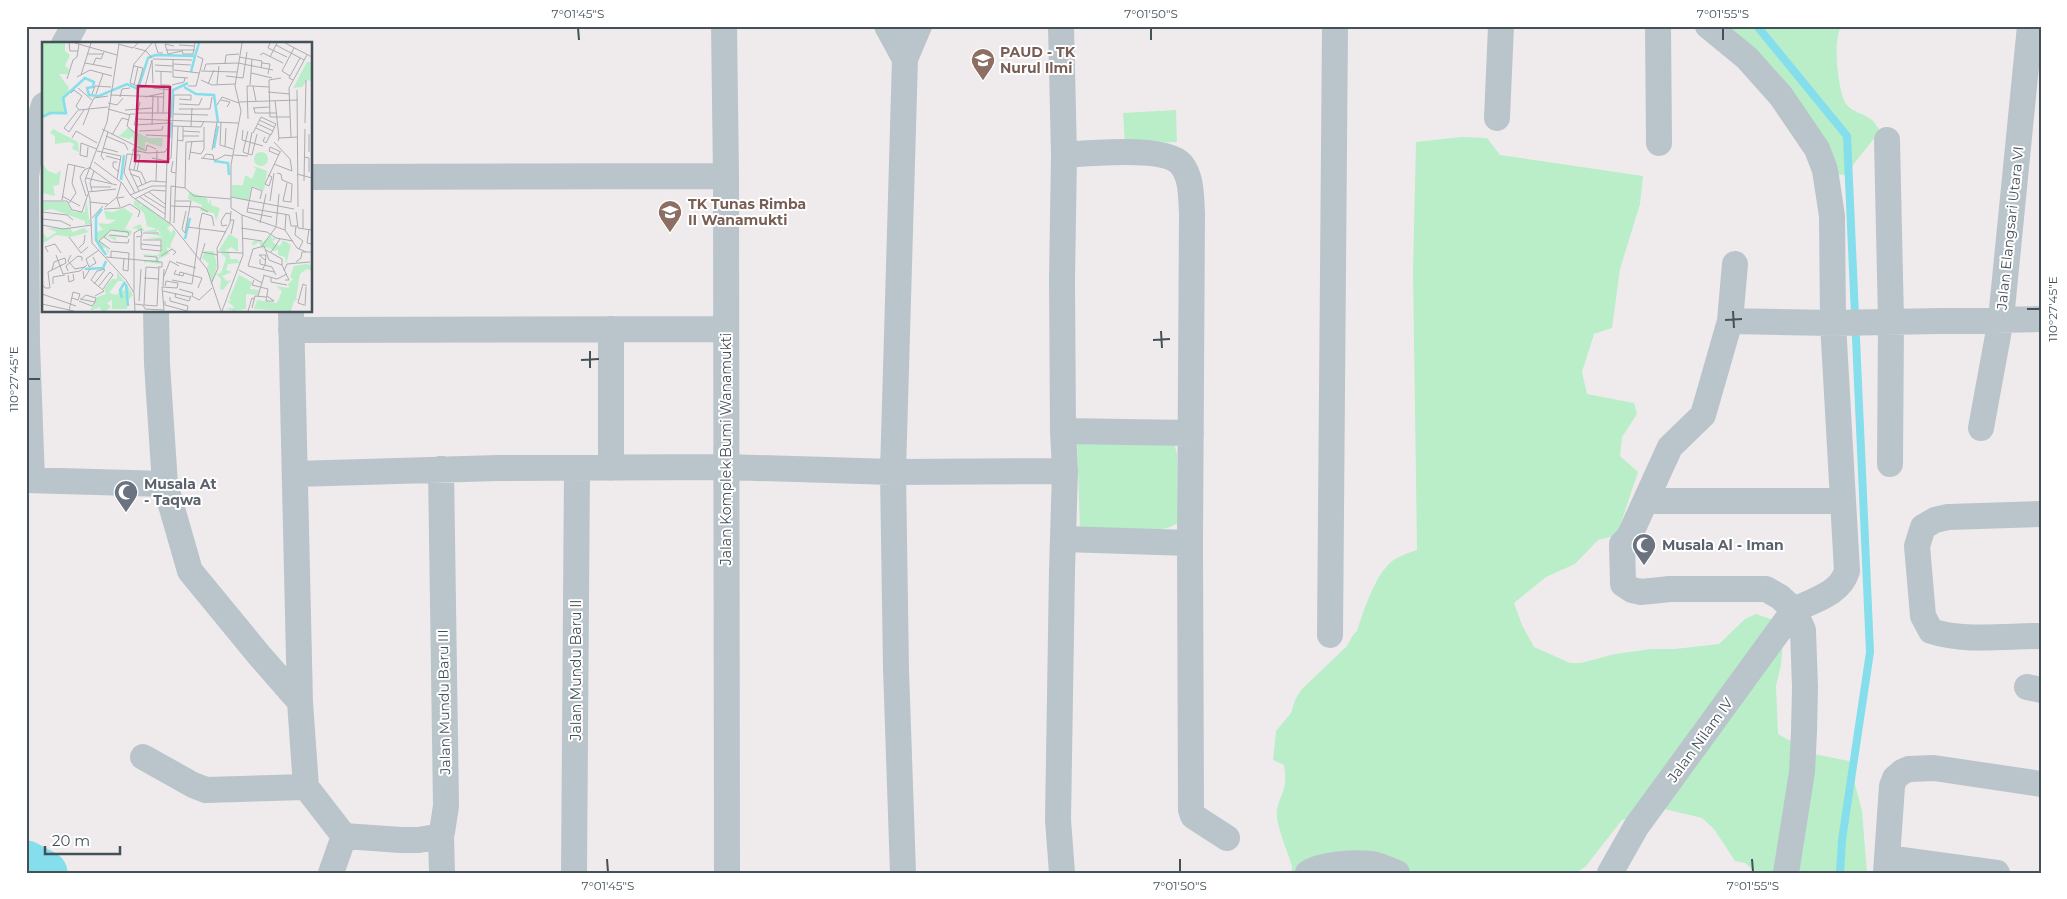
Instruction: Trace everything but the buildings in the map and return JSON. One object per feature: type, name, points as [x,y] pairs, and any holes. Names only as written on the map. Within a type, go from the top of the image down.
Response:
[{"type":"street","points":[[65,42],[74,26]]},
{"type":"street","name":"Jalan Komplek Bumi Wanamukti","points":[[724,26],[728,873]]},
{"type":"street","points":[[887,26],[905,59]]},
{"type":"street","points":[[903,873],[896,669],[893,472],[905,59],[918,26]]},
{"type":"street","points":[[1061,26],[1064,154],[1062,280],[1063,431],[1066,472],[1058,820],[1062,873]]},
{"type":"street","points":[[1330,635],[1335,26]]},
{"type":"street","points":[[1497,118],[1501,26]]},
{"type":"street","points":[[1658,26],[1658,143]]},
{"type":"street","points":[[1708,26],[1747,58],[1781,96],[1817,149],[1825,170],[1832,216],[1861,322],[1890,464]]},
{"type":"street","name":"Jalan Elangsari Utara VI","points":[[1981,428],[2001,319],[2030,26]]},
{"type":"street","points":[[42,111],[30,149],[26,177],[29,480],[165,484]]},
{"type":"street","points":[[1794,610],[1834,591],[1845,579],[1848,560],[1842,501],[1861,322],[1888,140]]},
{"type":"street","points":[[1064,154],[1120,152],[1167,155],[1181,164],[1189,179],[1192,213],[1190,543],[1192,810],[1193,816],[1227,838]]},
{"type":"street","points":[[312,177],[726,176]]},
{"type":"street","points":[[26,177],[42,177]]},
{"type":"street","points":[[1735,264],[1730,322],[1703,415],[1670,447],[1648,500],[1629,537],[1622,544],[1623,584],[1632,590],[1641,592],[1670,589],[1766,590],[1780,597],[1794,610],[1803,630],[1805,696],[1802,772],[1786,873]]},
{"type":"street","points":[[156,312],[157,364],[165,484],[190,571],[258,655],[300,702]]},
{"type":"street","points":[[1730,322],[2041,319]]},
{"type":"street","points":[[441,836],[419,840],[401,840],[344,836],[306,787],[300,702],[291,321],[611,329],[726,328]]},
{"type":"street","points":[[611,329],[611,468]]},
{"type":"street","points":[[1063,431],[1191,433]]},
{"type":"street","points":[[295,474],[441,469],[726,467],[893,472],[1066,472]]},
{"type":"street","name":"Jalan Mundu Baru II","points":[[574,873],[578,468]]},
{"type":"street","name":"Jalan Mundu Baru III","points":[[441,469],[446,806],[441,836],[442,873]]},
{"type":"street","points":[[1648,500],[1842,501]]},
{"type":"street","points":[[2041,514],[1948,517],[1935,520],[1923,527],[1917,546],[1923,616],[1931,631],[1946,636],[1961,637],[2041,636]]},
{"type":"street","points":[[1063,540],[1190,543]]},
{"type":"street","name":"Jalan Nilam IV","points":[[1610,873],[1636,827],[1794,610]]},
{"type":"street","points":[[143,757],[193,785],[206,790],[306,787]]},
{"type":"street","points":[[1997,873],[1887,865],[1892,786],[1895,778],[1910,769],[1934,768],[2041,784]]},
{"type":"street","points":[[331,873],[344,836]]},
{"type":"street","points":[[1308,873],[1314,869],[1335,865],[1371,864],[1397,873]]},
{"type":"green space","points":[[1707,26],[1842,26],[1837,41],[1837,63],[1842,95],[1848,106],[1854,111],[1870,118],[1880,131],[1845,175],[1833,174]]},
{"type":"green space","points":[[1176,110],[1177,142],[1125,144],[1123,113]]},
{"type":"green space","points":[[1461,137],[1487,138],[1500,155],[1643,176],[1640,204],[1620,269],[1612,328],[1594,334],[1582,372],[1587,394],[1634,403],[1637,414],[1622,437],[1620,456],[1638,472],[1617,535],[1598,540],[1575,564],[1546,577],[1514,603],[1522,625],[1534,647],[1570,663],[1581,663],[1615,654],[1651,649],[1675,649],[1719,644],[1745,619],[1756,614],[1777,621],[1783,643],[1781,665],[1776,686],[1778,734],[1814,754],[1849,761],[1862,811],[1867,873],[1757,873],[1745,863],[1735,861],[1714,829],[1702,818],[1660,808],[1622,820],[1586,866],[1576,873],[1292,873],[1292,866],[1277,816],[1285,780],[1284,765],[1273,760],[1276,731],[1291,713],[1295,700],[1302,689],[1347,646],[1357,631],[1376,582],[1382,572],[1395,559],[1417,550],[1413,271],[1416,142]]},
{"type":"green space","points":[[1077,441],[1174,443],[1177,454],[1178,523],[1168,528],[1143,532],[1080,529]]},
{"type":"waterway","points":[[1757,26],[1847,136],[1870,652],[1842,840],[1840,873]]},
{"type":"waterway","points":[[26,863],[45,873]]},
{"type":"place","name":"PAUD - TK Nurul Ilmi","points":[[983,81]]},
{"type":"place","name":"TK Tunas Rimba II Wanamukti","points":[[670,233]]},
{"type":"place","name":"Musala At - Taqwa","points":[[126,513]]},
{"type":"place","name":"Musala Al - Iman","points":[[1644,566]]}]
